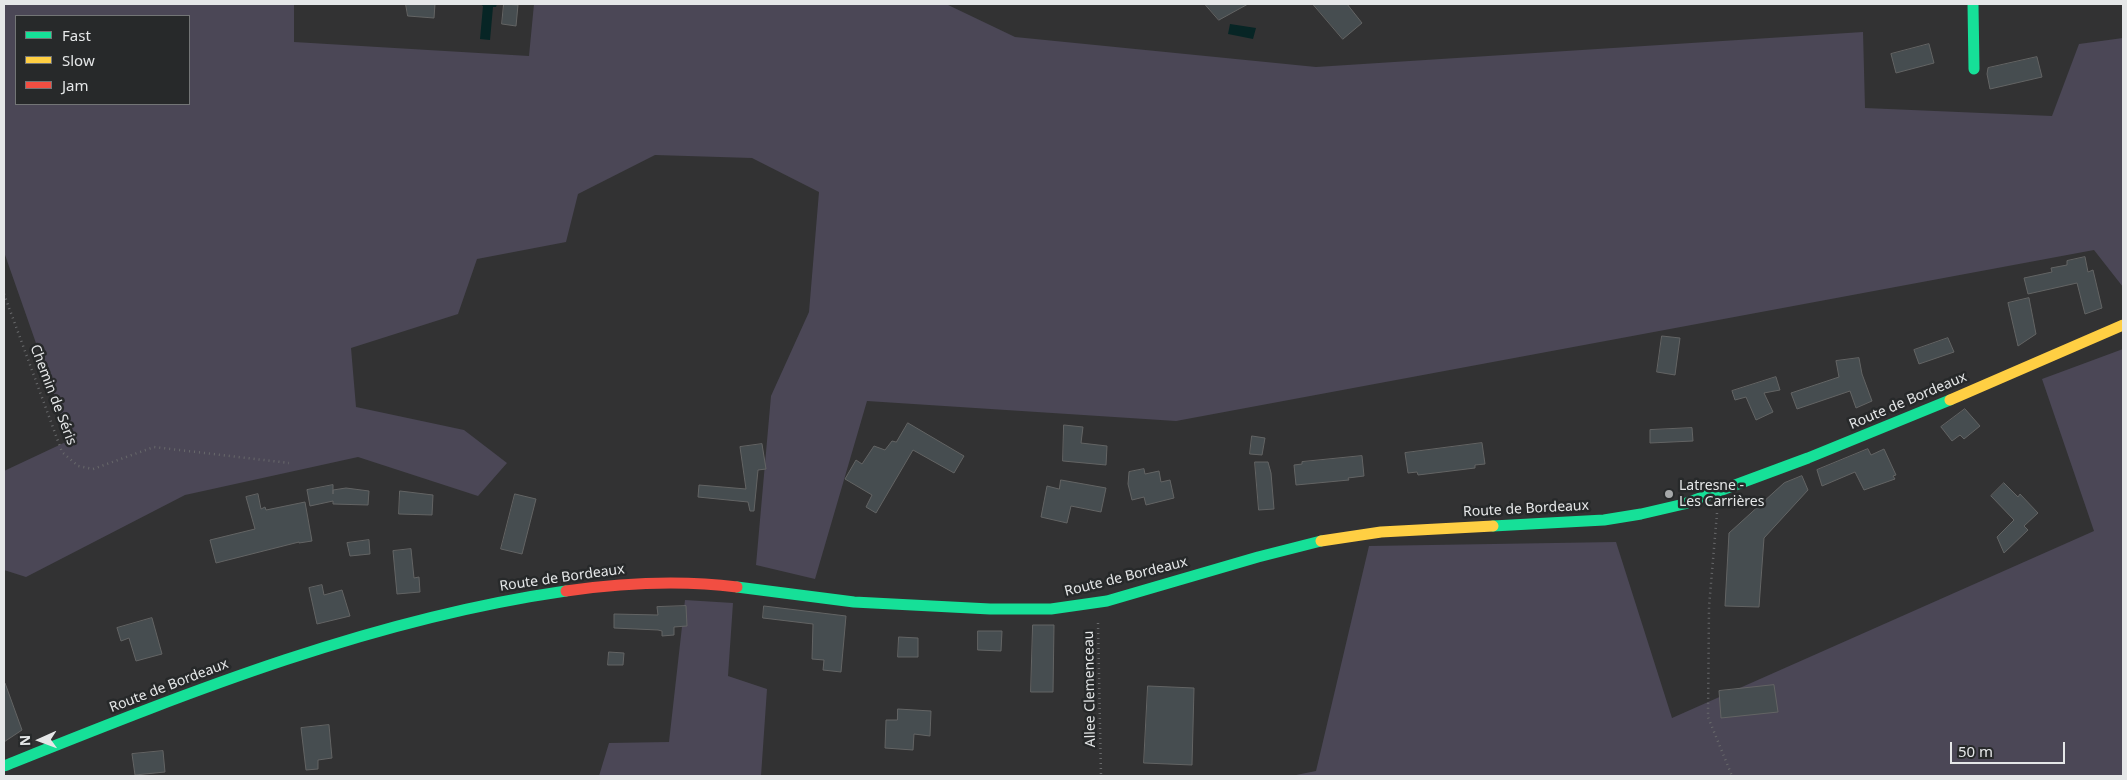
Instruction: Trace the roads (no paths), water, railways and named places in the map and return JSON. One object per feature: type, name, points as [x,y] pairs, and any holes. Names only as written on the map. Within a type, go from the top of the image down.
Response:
[{"type":"street","points":[[1973,4],[1974,69]]},
{"type":"street","name":"Route de Bordeaux","points":[[4,766],[240,675],[301,655],[432,616],[523,596],[614,584],[689,582],[828,600],[989,610],[1067,608],[1141,591],[1288,549],[1345,537],[1416,529],[1528,526],[1596,520],[1645,513],[1719,493],[1903,420],[2123,325]]},
{"type":"water","points":[[480,4],[497,4],[496,7],[493,7],[490,40],[480,39],[483,6]]},
{"type":"water","points":[[1230,24],[1256,28],[1253,39],[1228,34]]},
{"type":"place","name":"Latresne - Les Carrières","points":[[1669,494]]}]
